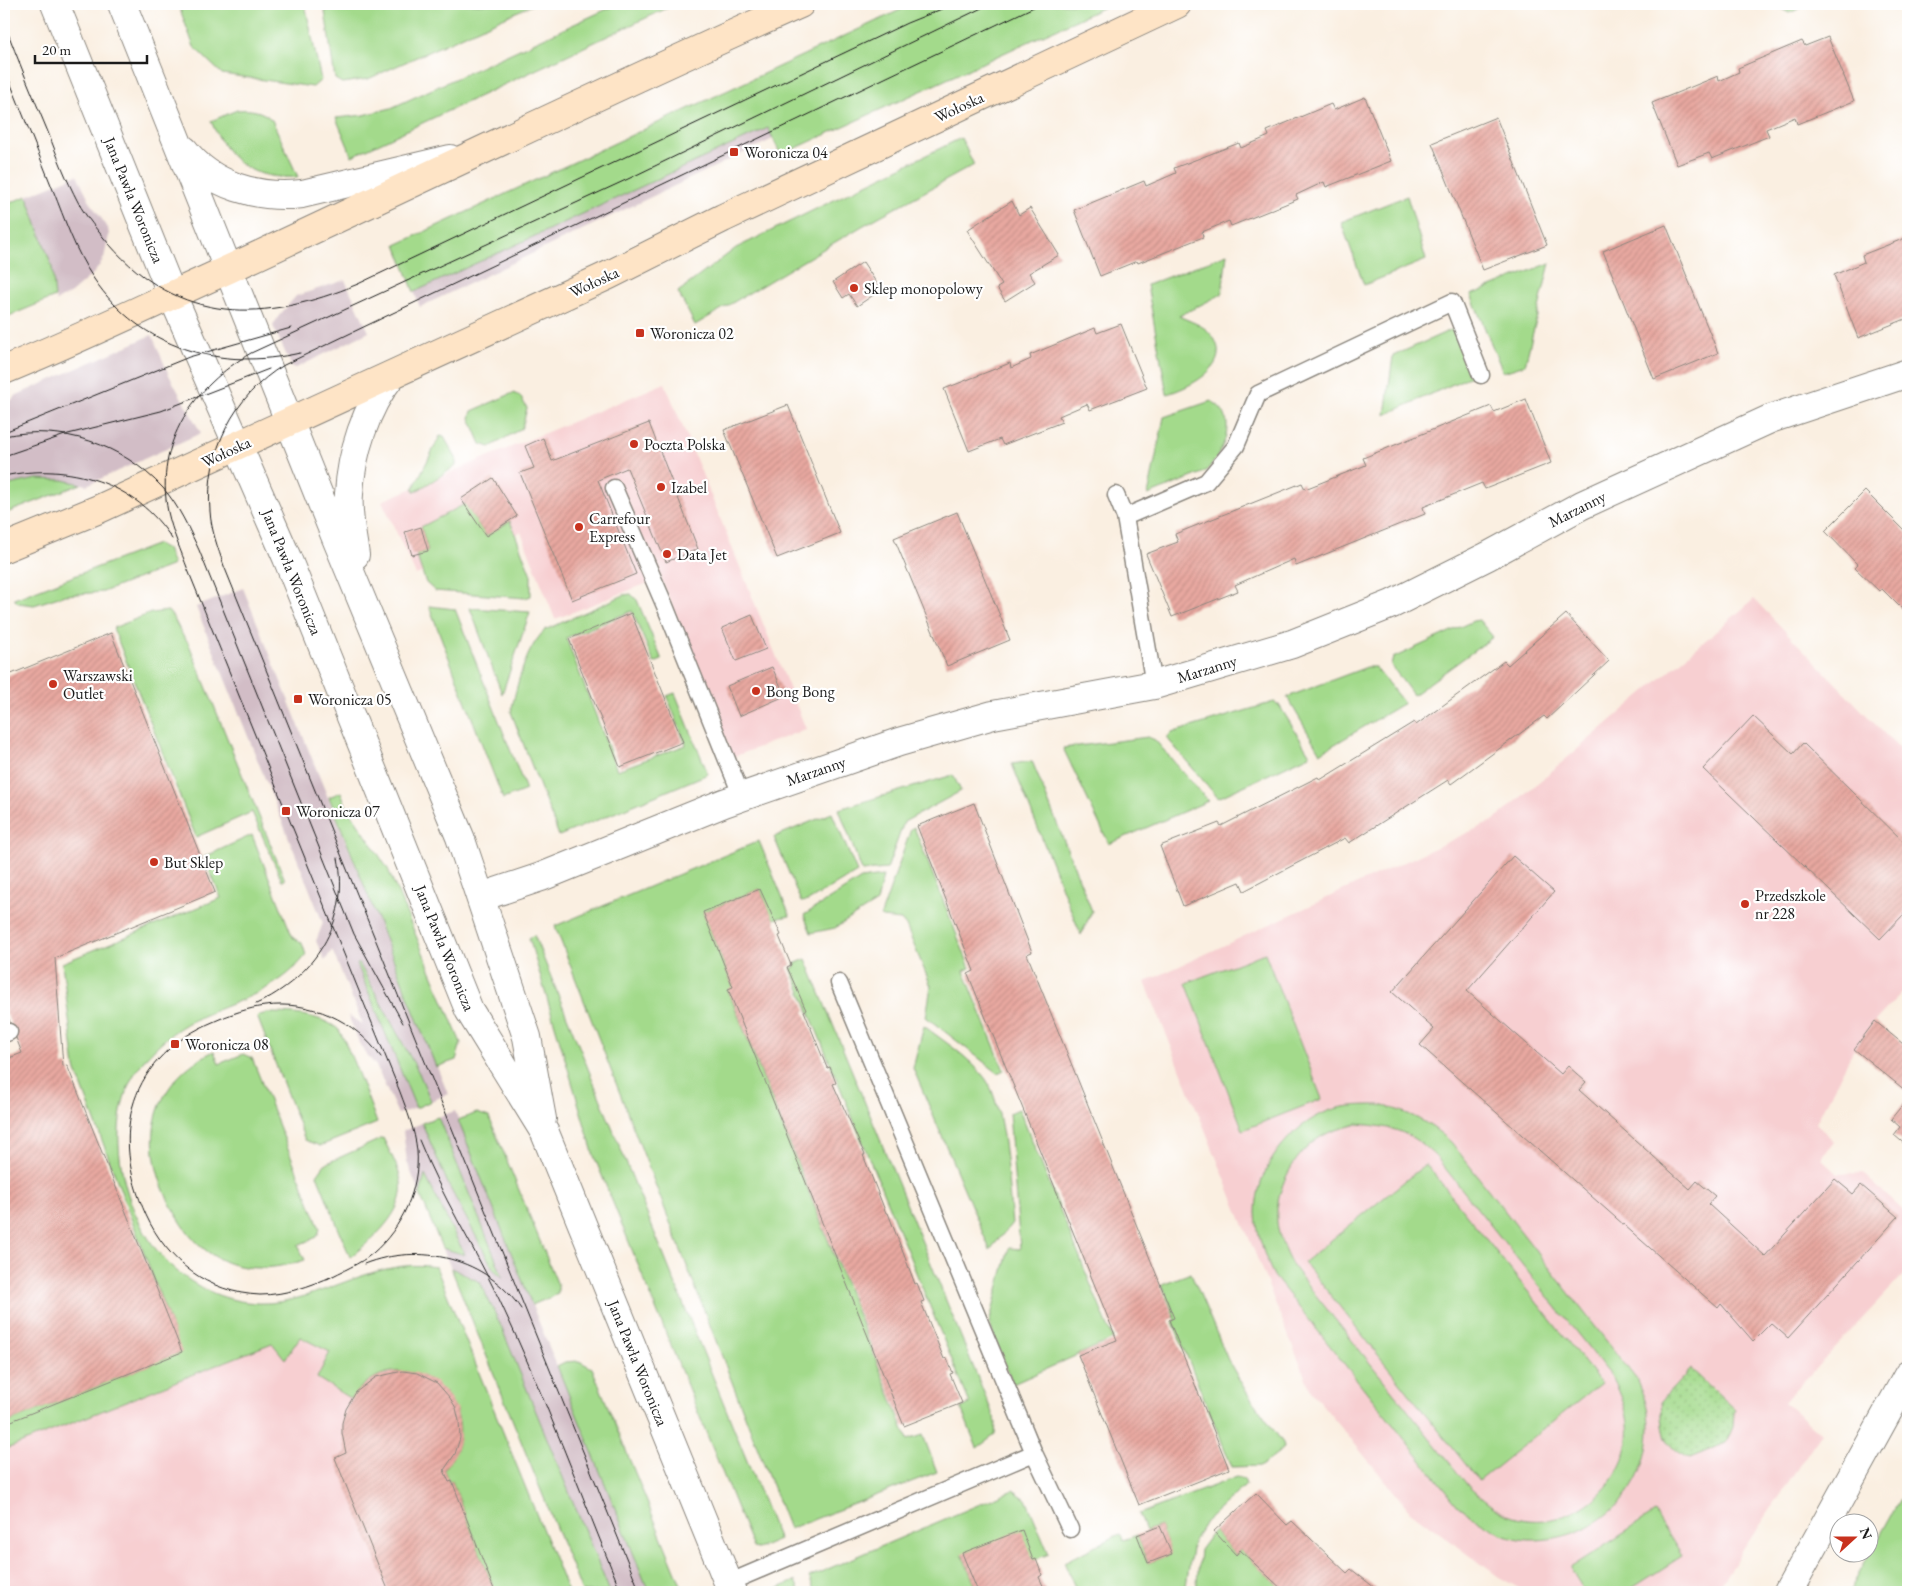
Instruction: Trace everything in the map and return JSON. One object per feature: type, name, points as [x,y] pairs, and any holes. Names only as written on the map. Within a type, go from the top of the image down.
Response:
[{"type":"main road","points":[[4,370],[172,295],[651,70],[800,4]]},
{"type":"main road","name":"Wołoska","points":[[4,548],[99,509],[609,276],[723,218],[1177,4]]},
{"type":"street","name":"Jana Pawła Woronicza","points":[[55,4],[172,295],[287,558],[469,1010],[545,1133],[730,1588]]},
{"type":"street","name":"Jana Pawła Woronicza","points":[[122,4],[362,601],[460,837],[528,1037],[545,1133]]},
{"type":"street","points":[[176,138],[190,157],[222,181],[244,190],[274,196],[302,194],[478,152]]},
{"type":"street","name":"Marzanny","points":[[481,897],[541,878],[742,797],[899,742],[953,726],[1027,708],[1154,685],[1292,644],[1383,607],[1488,556],[1582,505],[1761,423],[1908,374]]},
{"type":"street","points":[[362,601],[349,522],[349,494],[357,448],[374,401],[391,376]]},
{"type":"street","points":[[1788,1592],[1908,1375]]},
{"type":"lane","points":[[1126,517],[1206,482],[1236,446],[1258,394],[1452,302],[1481,375]]},
{"type":"lane","points":[[614,488],[665,606],[742,797]]},
{"type":"lane","points":[[1116,495],[1126,517],[1154,685]]},
{"type":"lane","points":[[839,983],[1034,1453],[1070,1529]]},
{"type":"lane","points":[[730,1588],[1034,1453]]},
{"type":"shaded area","points":[[768,127],[773,139],[420,307],[414,292]]},
{"type":"shaded area","points":[[77,175],[92,205],[108,228],[109,235],[104,258],[95,272],[71,293],[56,301],[52,267],[27,196]]},
{"type":"shaded area","points":[[345,280],[369,332],[296,368],[292,367],[273,326],[278,317],[296,296]]},
{"type":"shaded area","points":[[152,335],[169,375],[201,433],[87,485],[63,480],[37,479],[4,486],[4,409],[9,402],[17,395]]},
{"type":"shaded area","points":[[665,383],[806,729],[733,757],[661,578],[555,619],[521,532],[416,575],[382,501]]},
{"type":"shaded area","points":[[243,588],[448,1094],[431,1101],[419,1073],[359,963],[416,1108],[398,1114],[376,1066],[361,1047],[348,1015],[363,1025],[332,950],[325,961],[316,941],[323,923],[196,607]]},
{"type":"shaded area","points":[[1754,599],[1908,758],[1908,986],[1875,1021],[1854,1049],[1816,1123],[1834,1142],[1821,1158],[1838,1174],[1862,1173],[1908,1215],[1908,1270],[1784,1402],[1821,1433],[1715,1592],[1526,1592],[1499,1577],[1410,1511],[1311,1391],[1145,982],[1493,821]]},
{"type":"shaded area","points":[[455,1111],[649,1592],[610,1592],[500,1324],[472,1277],[451,1268],[442,1248],[464,1254],[425,1175],[420,1194],[407,1162],[403,1131],[422,1123],[466,1218],[494,1270],[502,1276],[438,1117]]},
{"type":"shaded area","points":[[322,1296],[424,1327],[531,1592],[4,1592],[4,1424]]},
{"type":"green space","points":[[178,4],[305,4],[321,80],[313,87],[222,74],[194,47]]},
{"type":"green space","points":[[324,4],[351,4],[325,11]]},
{"type":"green space","points":[[351,4],[534,4],[368,79],[342,83],[335,79],[325,11]]},
{"type":"green space","points":[[618,4],[676,4],[352,156],[336,118],[364,115],[391,108]]},
{"type":"green space","points":[[913,4],[1111,4],[781,155],[768,128],[414,292],[396,245]]},
{"type":"green space","points":[[1773,4],[1808,4],[1808,5],[1789,13]]},
{"type":"green space","points":[[237,110],[256,111],[272,120],[298,177],[267,175],[244,166],[234,158],[225,147],[211,121]]},
{"type":"green space","points":[[961,138],[974,165],[864,225],[695,325],[678,292],[736,248]]},
{"type":"green space","points":[[27,196],[52,267],[55,297],[4,318],[4,205]]},
{"type":"green space","points":[[1407,196],[1426,260],[1364,285],[1341,222]]},
{"type":"green space","points":[[1227,254],[1222,294],[1179,316],[1200,325],[1210,333],[1217,344],[1218,355],[1215,364],[1198,380],[1167,394],[1147,285]]},
{"type":"green space","points":[[1550,263],[1525,365],[1503,372],[1471,295]]},
{"type":"green space","points":[[1453,329],[1473,375],[1385,415],[1393,356]]},
{"type":"green space","points":[[513,393],[520,396],[527,408],[522,428],[490,447],[481,444],[470,418],[472,411]]},
{"type":"green space","points":[[1211,401],[1220,408],[1225,416],[1227,425],[1223,446],[1212,464],[1205,472],[1148,495],[1164,417]]},
{"type":"green space","points":[[440,436],[444,437],[456,458],[456,466],[415,492],[413,489]]},
{"type":"green space","points":[[37,479],[63,480],[81,484],[4,514],[4,486]]},
{"type":"green space","points":[[465,504],[486,536],[510,521],[531,575],[531,596],[525,598],[435,591],[426,583],[416,554],[428,551],[421,527]]},
{"type":"green space","points":[[158,544],[167,549],[173,565],[103,592],[65,595],[34,605],[18,603],[14,599]]},
{"type":"green space","points":[[631,594],[637,600],[662,660],[654,663],[632,611],[566,638],[617,770],[686,745],[667,696],[675,693],[708,774],[559,836],[511,712],[519,679],[532,647],[545,630],[624,595]]},
{"type":"green space","points":[[429,606],[455,609],[526,790],[503,799]]},
{"type":"green space","points":[[470,608],[530,612],[502,694]]},
{"type":"green space","points":[[168,611],[188,642],[285,880],[282,881],[252,812],[196,837],[113,628],[151,613]]},
{"type":"green space","points":[[1479,620],[1493,637],[1413,695],[1391,665],[1393,658],[1473,621]]},
{"type":"green space","points":[[1367,667],[1375,667],[1404,703],[1320,753],[1287,697]]},
{"type":"green space","points":[[1274,702],[1279,705],[1310,755],[1218,798],[1167,738],[1171,733]]},
{"type":"green space","points":[[1148,737],[1155,740],[1208,801],[1109,844],[1063,748]]},
{"type":"green space","points":[[1032,761],[1092,911],[1081,935],[1012,764]]},
{"type":"green space","points":[[953,775],[961,791],[904,822],[887,869],[862,871],[839,809]]},
{"type":"green space","points":[[341,792],[346,805],[388,869],[461,1043],[456,1060],[436,1067],[329,797]]},
{"type":"green space","points":[[832,813],[857,872],[808,901],[801,902],[774,837]]},
{"type":"green space","points":[[914,827],[970,968],[964,971],[1004,1070],[998,1073],[926,1017],[931,986],[906,926],[901,920],[882,918],[881,915],[911,829]]},
{"type":"green space","points":[[252,835],[293,938],[302,943],[306,955],[295,968],[269,987],[194,1020],[179,1029],[159,1045],[142,1063],[129,1086],[121,1111],[119,1139],[121,1167],[128,1195],[139,1221],[153,1244],[169,1264],[186,1278],[204,1289],[235,1300],[270,1303],[294,1299],[363,1275],[387,1269],[411,1265],[436,1267],[568,1592],[495,1592],[452,1481],[449,1482],[444,1470],[458,1445],[459,1422],[451,1401],[436,1384],[416,1374],[394,1372],[371,1380],[351,1399],[317,1378],[330,1352],[300,1337],[285,1359],[272,1343],[4,1450],[4,1424],[181,1352],[75,1068],[62,963],[221,898],[204,857]]},
{"type":"green space","points":[[759,841],[790,916],[773,919],[760,889],[703,912],[733,987],[728,990],[908,1440],[923,1435],[937,1472],[789,1529],[555,926]]},
{"type":"green space","points":[[883,876],[877,902],[835,928],[811,933],[804,915],[861,879]]},
{"type":"green space","points":[[534,935],[779,1540],[758,1549],[753,1548],[594,1156],[529,938]]},
{"type":"green space","points":[[1265,953],[1322,1099],[1243,1130],[1186,983]]},
{"type":"green space","points":[[806,959],[996,1422],[995,1435],[977,1448],[961,1408],[970,1404],[791,968],[795,967],[794,964]]},
{"type":"green space","points":[[359,963],[419,1073],[431,1101],[416,1108],[357,964]]},
{"type":"green space","points":[[267,1013],[313,1017],[338,1029],[352,1058],[377,1123],[320,1146],[305,1140],[257,1016]]},
{"type":"green space","points":[[924,1026],[972,1063],[985,1078],[992,1090],[1001,1126],[1012,1223],[990,1250],[913,1068]]},
{"type":"green space","points":[[214,1051],[219,1064],[243,1054],[252,1058],[320,1229],[317,1237],[298,1245],[305,1260],[275,1267],[255,1268],[236,1265],[217,1258],[202,1247],[183,1226],[162,1186],[153,1141],[156,1120],[163,1099],[175,1081],[192,1065]]},
{"type":"green space","points":[[1380,1105],[1418,1119],[1435,1129],[1451,1142],[1637,1380],[1648,1413],[1648,1439],[1643,1463],[1633,1485],[1619,1504],[1601,1519],[1580,1531],[1556,1538],[1530,1540],[1510,1537],[1491,1529],[1458,1506],[1274,1276],[1262,1245],[1256,1213],[1262,1180],[1278,1150],[1302,1126],[1331,1110]],"holes":[[[1357,1124],[1382,1127],[1401,1132],[1410,1136],[1437,1158],[1612,1377],[1626,1410],[1627,1446],[1621,1464],[1612,1480],[1585,1506],[1568,1514],[1550,1519],[1532,1520],[1507,1515],[1484,1500],[1469,1487],[1294,1268],[1281,1239],[1277,1215],[1278,1201],[1288,1173],[1305,1149],[1316,1140],[1335,1130]]]},
{"type":"green space","points":[[1019,1109],[1113,1339],[1013,1384],[989,1323],[1009,1248],[1020,1249],[1009,1113]]},
{"type":"green space","points":[[477,1113],[489,1117],[558,1285],[558,1294],[532,1305],[458,1120]]},
{"type":"green space","points":[[438,1117],[503,1277],[494,1270],[449,1186],[422,1123]]},
{"type":"green space","points":[[383,1138],[400,1176],[401,1193],[398,1204],[393,1215],[377,1234],[350,1257],[317,1175],[325,1164]]},
{"type":"green space","points":[[1426,1164],[1601,1383],[1479,1481],[1304,1262]]},
{"type":"green space","points":[[425,1175],[465,1255],[442,1248],[420,1194]]},
{"type":"green space","points":[[451,1268],[480,1282],[500,1324],[610,1592],[582,1592]]},
{"type":"green space","points":[[1191,1273],[1228,1360],[1247,1393],[1283,1443],[1284,1448],[1261,1466],[1232,1467],[1173,1322],[1176,1320],[1162,1284]]},
{"type":"green space","points":[[579,1361],[592,1368],[684,1592],[649,1592],[557,1366],[565,1362]]},
{"type":"green space","points":[[1691,1369],[1736,1410],[1733,1427],[1726,1443],[1690,1458],[1674,1449],[1665,1435],[1661,1401]]},
{"type":"green space","points":[[1237,1477],[1244,1479],[1246,1485],[1205,1522],[1193,1542],[1185,1592],[1077,1592],[1064,1562],[1120,1534],[1124,1540],[1137,1535],[1148,1563],[1171,1554],[1160,1526],[1146,1531],[1139,1514]]},
{"type":"green space","points":[[1908,1485],[1908,1592],[1849,1592],[1864,1564],[1880,1564],[1880,1536]]},
{"type":"green space","points":[[1013,1490],[1026,1499],[1049,1554],[1033,1560],[962,1554],[978,1592],[815,1592],[809,1577]]},
{"type":"green space","points":[[1655,1513],[1682,1556],[1626,1592],[1585,1592],[1570,1568]]},
{"type":"green space","points":[[1214,1531],[1236,1555],[1240,1550],[1285,1592],[1196,1592],[1200,1550]]},
{"type":"green space","points":[[795,1581],[800,1592],[776,1592],[774,1590]]},
{"type":"building","points":[[1828,37],[1854,101],[1797,124],[1795,117],[1766,129],[1769,136],[1712,159],[1709,153],[1677,165],[1652,103],[1718,76],[1719,81],[1739,72],[1738,68],[1802,41],[1805,46]]},
{"type":"building","points":[[1365,97],[1391,161],[1326,187],[1324,182],[1296,195],[1298,199],[1231,226],[1229,221],[1202,232],[1203,237],[1100,276],[1074,210],[1144,181],[1146,186],[1176,173],[1174,168],[1239,143],[1241,148],[1269,136],[1267,131],[1331,104],[1334,110]]},
{"type":"building","points":[[1496,117],[1547,245],[1483,270],[1432,143]]},
{"type":"building","points":[[1012,201],[1019,215],[1030,208],[1059,255],[1029,273],[1035,282],[1005,301],[997,288],[1002,285],[967,230]]},
{"type":"building","points":[[1666,225],[1718,353],[1654,379],[1603,251]]},
{"type":"building","points":[[1908,237],[1908,318],[1858,338],[1834,275],[1864,262],[1862,255]]},
{"type":"building","points":[[863,262],[881,290],[857,306],[849,294],[843,298],[833,282]]},
{"type":"building","points":[[1121,324],[1147,388],[1090,410],[1087,404],[1059,416],[1062,422],[1003,445],[1000,439],[969,451],[944,389],[1010,363],[1011,368],[1031,359],[1030,355],[1095,328],[1097,333]]},
{"type":"building","points":[[1526,399],[1551,463],[1485,489],[1482,483],[1423,507],[1425,514],[1296,566],[1294,559],[1235,585],[1238,591],[1172,617],[1146,554],[1178,542],[1175,534],[1302,483],[1305,489],[1366,465],[1363,458],[1491,406],[1494,412]]},
{"type":"building","points":[[788,405],[840,533],[777,558],[724,430]]},
{"type":"building","points":[[649,423],[698,549],[666,562],[627,468],[598,480],[636,574],[572,600],[520,473],[534,468],[525,446],[543,438],[552,461]]},
{"type":"building","points":[[493,478],[517,516],[486,536],[461,499]]},
{"type":"building","points":[[1865,491],[1908,534],[1908,615],[1882,589],[1879,591],[1855,568],[1858,565],[1825,531]]},
{"type":"building","points":[[957,512],[1010,640],[947,666],[894,538]]},
{"type":"building","points":[[421,527],[428,551],[412,555],[405,532]]},
{"type":"building","points":[[631,613],[683,742],[620,767],[569,639]]},
{"type":"building","points":[[1566,614],[1609,661],[1547,719],[1544,716],[1451,784],[1448,780],[1349,843],[1345,838],[1244,891],[1240,882],[1183,906],[1160,846],[1219,823],[1221,826],[1318,777],[1320,780],[1414,722],[1416,725],[1504,661],[1508,665]]},
{"type":"building","points":[[752,615],[766,649],[736,661],[722,628]]},
{"type":"building","points":[[111,633],[215,892],[55,958],[63,1066],[67,1065],[182,1352],[4,1424],[4,1060],[22,1053],[4,1007],[4,677]]},
{"type":"building","name":"Bong Bong","points":[[772,667],[785,696],[739,716],[727,686]]},
{"type":"building","points":[[1753,716],[1793,754],[1803,743],[1908,846],[1908,906],[1904,910],[1906,912],[1880,939],[1703,769]]},
{"type":"building","points":[[974,803],[1032,952],[1027,954],[1174,1318],[1169,1320],[1229,1469],[1139,1505],[1078,1355],[1117,1340],[968,974],[974,971],[917,826]]},
{"type":"building","points":[[1513,856],[1554,892],[1467,991],[1561,1074],[1568,1066],[1586,1082],[1579,1090],[1690,1189],[1697,1181],[1715,1196],[1708,1204],[1765,1256],[1835,1179],[1853,1194],[1861,1185],[1898,1217],[1788,1338],[1771,1323],[1753,1341],[1721,1304],[1718,1308],[1420,1045],[1434,1029],[1392,992]]},
{"type":"building","points":[[760,889],[781,935],[779,936],[791,965],[787,967],[806,1010],[804,1011],[827,1068],[830,1067],[836,1083],[833,1084],[865,1155],[863,1155],[886,1213],[888,1213],[915,1284],[917,1283],[924,1301],[921,1302],[944,1359],[947,1358],[953,1373],[950,1374],[962,1403],[904,1426],[728,989],[733,987],[703,912]]},
{"type":"building","points":[[1875,1021],[1908,1048],[1908,1088],[1906,1091],[1854,1049]]},
{"type":"building","points":[[1908,1098],[1907,1146],[1894,1135],[1900,1127],[1891,1119]]},
{"type":"building","points":[[403,1371],[417,1373],[437,1383],[456,1408],[460,1438],[455,1454],[444,1470],[449,1482],[452,1481],[495,1592],[389,1592],[335,1458],[346,1453],[342,1423],[346,1409],[356,1392],[376,1377]]},
{"type":"building","points":[[1256,1493],[1287,1525],[1292,1521],[1347,1573],[1351,1569],[1380,1592],[1285,1592],[1240,1550],[1236,1555],[1214,1531]]},
{"type":"building","points":[[1160,1526],[1172,1554],[1148,1563],[1137,1535]]},
{"type":"building","points":[[1022,1530],[1033,1560],[1036,1559],[1042,1575],[1039,1577],[1046,1592],[978,1592],[962,1553]]},
{"type":"tram line","points":[[4,23],[58,159],[78,202],[92,224],[109,244],[136,271],[165,290],[194,303],[225,309],[257,310],[289,306],[323,297],[358,284],[907,23],[954,4]]},
{"type":"tram line","points":[[327,1279],[368,1257],[393,1232],[412,1193],[417,1165],[416,1143],[400,1092],[188,570],[172,526],[165,487],[167,463],[173,440],[183,419],[212,382],[230,366],[251,353],[628,179],[990,4]]},
{"type":"tram line","points":[[640,1592],[224,566],[215,539],[210,511],[212,468],[226,428],[237,409],[251,392],[284,365],[1040,4]]},
{"type":"tram line","points":[[4,67],[76,246],[94,279],[113,303],[135,323],[159,338],[185,349],[212,356],[241,359],[270,358],[300,353]]},
{"type":"tram line","points":[[7,431],[189,357],[291,328]]},
{"type":"tram line","points":[[4,456],[68,434],[161,411],[269,369]]},
{"type":"tram line","points":[[4,436],[48,433],[90,441],[110,449],[147,473],[174,502],[199,550],[354,934],[403,1023]]},
{"type":"tram line","points":[[4,476],[28,472],[52,472],[76,475],[98,481],[120,490],[140,503],[157,519],[172,539]]},
{"type":"tram line","points":[[256,1004],[276,993],[295,979],[323,945],[333,925],[339,904],[341,882],[338,858]]},
{"type":"tram line","points":[[333,1276],[298,1289],[270,1295],[260,1295],[241,1293],[223,1288],[191,1272],[165,1247],[155,1232],[146,1215],[135,1185],[129,1155],[129,1127],[134,1101],[146,1077],[163,1055],[186,1036],[221,1018],[259,1007],[298,1006],[330,1015],[358,1033],[381,1057]]},
{"type":"tram line","points":[[419,1140],[437,1180],[516,1335],[621,1592]]},
{"type":"tram line","points":[[364,1264],[385,1258],[407,1255],[429,1255],[451,1259],[490,1277],[507,1292],[521,1309]]},
{"type":"place","name":"Woronicza 04","points":[[734,152]]},
{"type":"place","name":"Sklep monopolowy","points":[[854,288]]},
{"type":"place","name":"Woronicza 02","points":[[640,333]]},
{"type":"place","name":"Poczta Polska","points":[[634,444]]},
{"type":"place","name":"Izabel","points":[[661,487]]},
{"type":"place","name":"Carrefour Express","points":[[579,527]]},
{"type":"place","name":"Data Jet","points":[[667,554]]},
{"type":"place","name":"Warszawski Outlet","points":[[53,684]]},
{"type":"place","name":"Bong Bong","points":[[756,691]]},
{"type":"place","name":"Woronicza 05","points":[[298,699]]},
{"type":"place","name":"Woronicza 07","points":[[286,811]]},
{"type":"place","name":"But Sklep","points":[[154,862]]},
{"type":"place","name":"Przedszkole nr 228","points":[[1745,904]]},
{"type":"place","name":"Woronicza 08","points":[[175,1044]]}]
